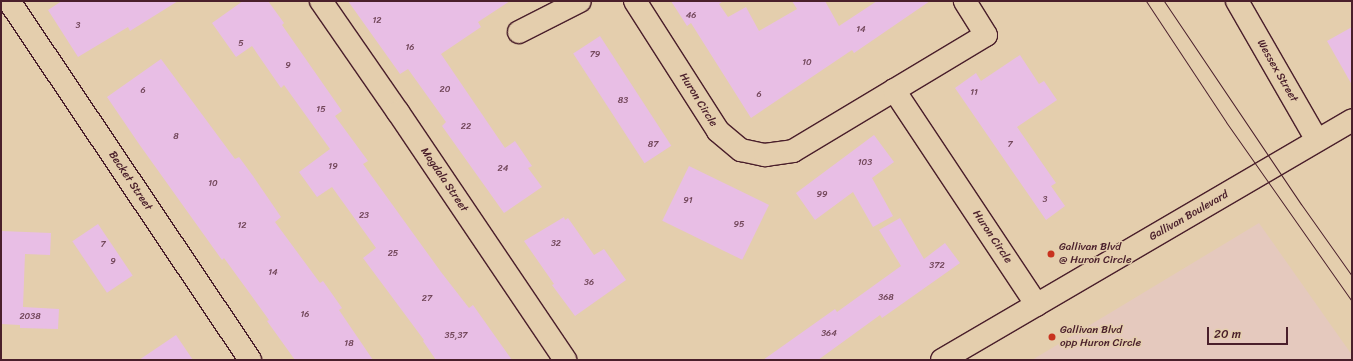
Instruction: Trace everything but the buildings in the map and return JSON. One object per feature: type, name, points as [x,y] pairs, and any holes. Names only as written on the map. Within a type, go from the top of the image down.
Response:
[{"type":"main road","name":"Becket Street","points":[[10,1],[250,360]]},
{"type":"main road","name":"Magdala Street","points":[[320,1],[398,112],[565,360]]},
{"type":"main road","points":[[519,32],[580,1]]},
{"type":"main road","name":"Huron Circle","points":[[636,1],[718,131],[741,150],[765,155],[793,151],[986,35],[965,1]]},
{"type":"main road","name":"Wessex Street","points":[[1237,1],[1317,140]]},
{"type":"main road","name":"Huron Circle","points":[[894,90],[1037,305]]},
{"type":"main road","name":"Gallivan Boulevard","points":[[942,360],[1352,120]]},
{"type":"shaded area","points":[[1259,223],[1352,355],[1352,360],[1032,360]]},
{"type":"tram line","points":[[1146,1],[1226,122],[1352,301]]},
{"type":"tram line","points":[[1164,1],[1301,204],[1352,276]]},
{"type":"place","name":"Gallivan Blvd @ Huron Circle","points":[[1051,254]]},
{"type":"place","name":"Gallivan Blvd opp Huron Circle","points":[[1052,337]]}]
